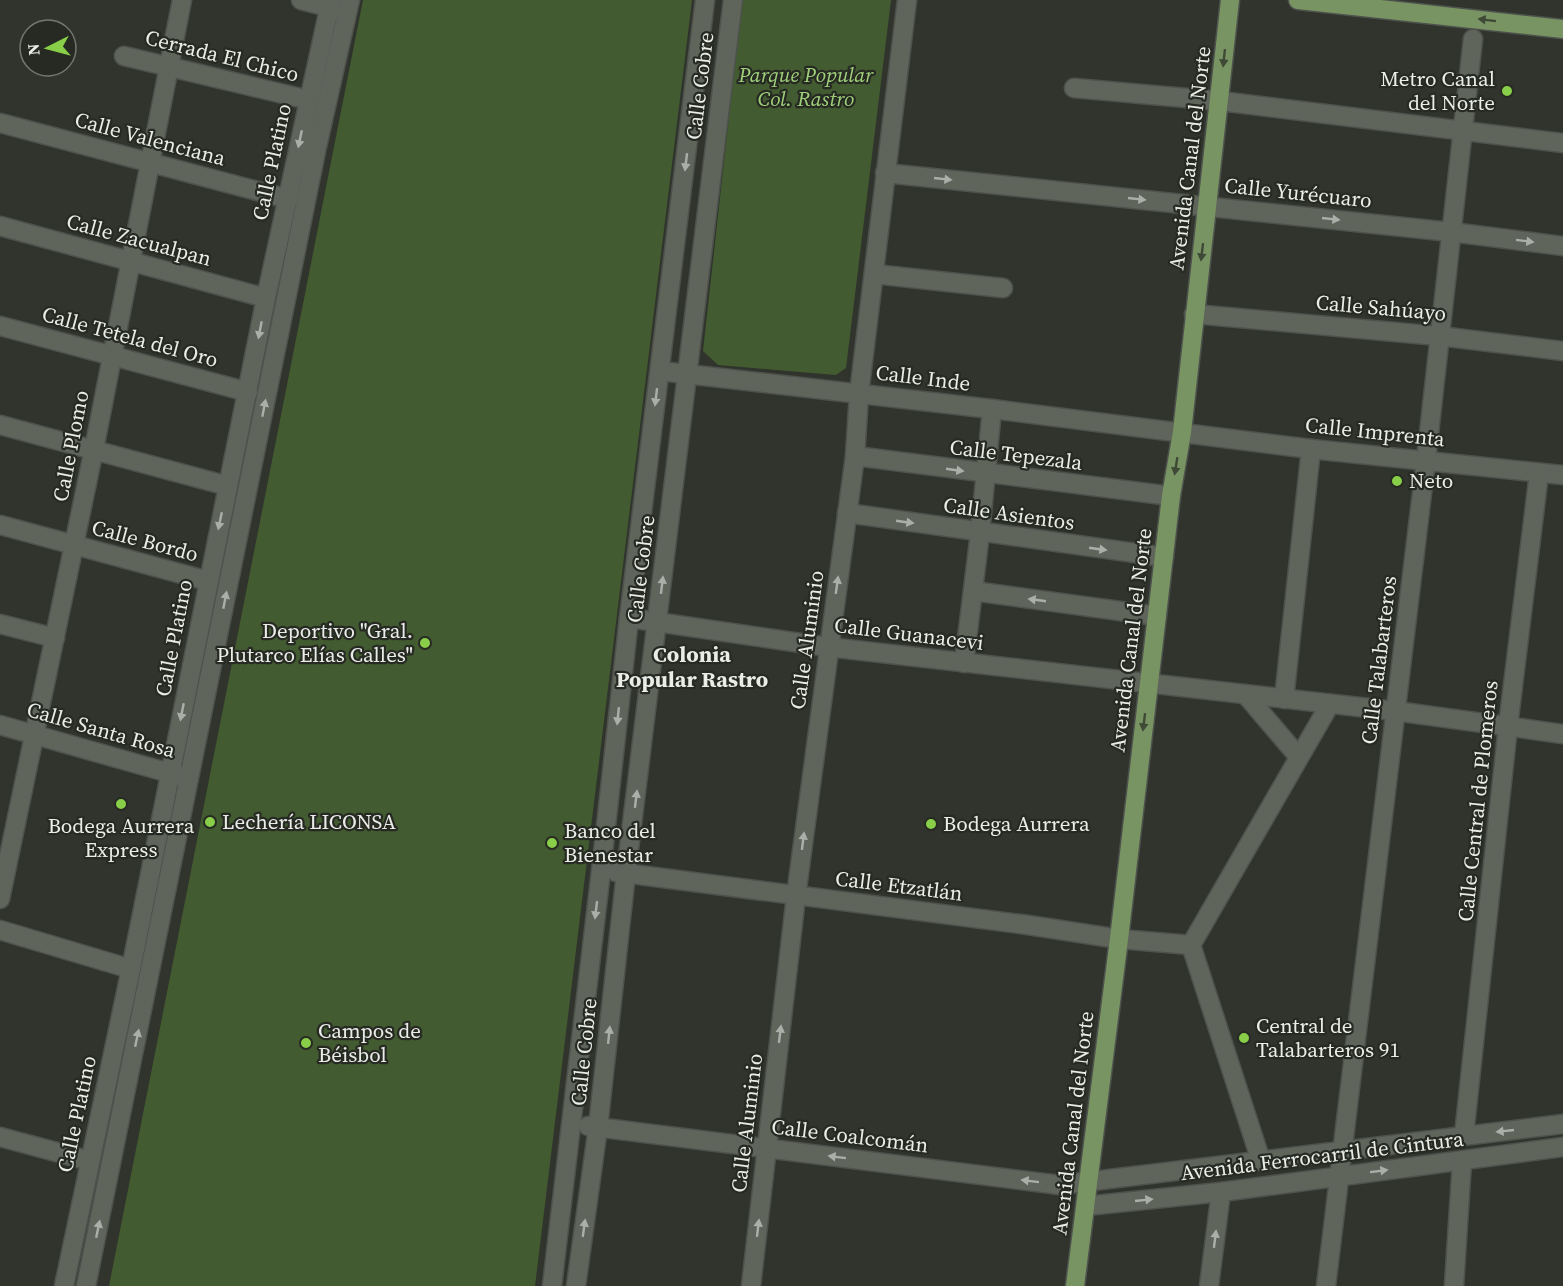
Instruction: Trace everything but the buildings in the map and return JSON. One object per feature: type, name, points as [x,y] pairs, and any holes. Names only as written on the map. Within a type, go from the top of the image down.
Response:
[{"type":"main road","name":"Avenida Canal del Norte","points":[[1075,1286],[1119,939],[1171,496],[1182,432],[1230,0]]},
{"type":"main road","points":[[1298,0],[1563,29]]},
{"type":"street","name":"Calle Plomo","points":[[0,900],[94,449],[182,0]]},
{"type":"street","points":[[301,0],[349,6]]},
{"type":"street","name":"Calle Cobre","points":[[552,1286],[629,618],[705,0]]},
{"type":"street","name":"Calle Cobre","points":[[576,1286],[598,1127],[733,0]]},
{"type":"street","name":"Calle Aluminio","points":[[751,1286],[796,896],[855,456],[859,394],[907,0]]},
{"type":"street","name":"Calle Platino","points":[[64,1286],[171,774],[266,298],[331,4]]},
{"type":"street","name":"Calle Platino","points":[[86,1286],[316,151],[349,6]]},
{"type":"street","name":"Calle Talabarteros","points":[[1326,1286],[1473,39]]},
{"type":"street","name":"Cerrada El Chico","points":[[124,56],[309,100]]},
{"type":"street","points":[[1074,88],[1220,101],[1563,142]]},
{"type":"street","name":"Calle Valenciana","points":[[0,123],[288,199]]},
{"type":"street","name":"Calle Yurécuaro","points":[[885,173],[1451,232],[1563,246]]},
{"type":"street","name":"Calle Zacualpan","points":[[0,226],[266,298]]},
{"type":"street","points":[[874,274],[1003,288]]},
{"type":"street","name":"Calle Sahúayo","points":[[1194,314],[1439,336],[1563,351]]},
{"type":"street","name":"Calle Tetela del Oro","points":[[0,326],[248,392]]},
{"type":"street","name":"Calle Inde","points":[[660,371],[1182,432]]},
{"type":"street","points":[[964,663],[992,409]]},
{"type":"street","points":[[0,425],[228,486]]},
{"type":"street","name":"Calle Imprenta","points":[[1182,432],[1311,449],[1563,476]]},
{"type":"street","points":[[1284,699],[1311,449]]},
{"type":"street","name":"Calle Tepezala","points":[[855,456],[1171,496]]},
{"type":"street","name":"Calle Central de Plomeros","points":[[1464,1135],[1508,726],[1539,473]]},
{"type":"street","name":"Calle Asientos","points":[[847,513],[1164,558]]},
{"type":"street","name":"Calle Bordo","points":[[0,525],[208,581]]},
{"type":"street","points":[[973,591],[1157,616]]},
{"type":"street","name":"Calle Guanacevi","points":[[629,618],[828,647],[1395,711],[1563,734]]},
{"type":"street","points":[[0,624],[55,638]]},
{"type":"street","points":[[1245,694],[1298,756]]},
{"type":"street","points":[[1261,1161],[1191,945],[1330,704]]},
{"type":"street","name":"Calle Santa Rosa","points":[[0,725],[189,778]]},
{"type":"street","name":"Calle Etzatlán","points":[[601,871],[1028,925],[1119,939],[1191,945]]},
{"type":"street","points":[[0,930],[131,969]]},
{"type":"street","name":"Avenida Ferrocarril de Cintura","points":[[1088,1182],[1563,1124]]},
{"type":"street","name":"Calle Coalcomán","points":[[571,1125],[1060,1185],[1088,1182]]},
{"type":"street","points":[[0,1137],[90,1161]]},
{"type":"street","name":"Avenida Ferrocarril de Cintura","points":[[1086,1206],[1221,1192],[1563,1148]]},
{"type":"street","points":[[1454,1286],[1462,1161]]},
{"type":"street","points":[[1209,1286],[1221,1192]]},
{"type":"green space","name":"Deportivo \"Gral. Plutarco Elías Calles\"","points":[[363,0],[692,0],[535,1286],[109,1286]]},
{"type":"green space","name":"Parque Popular Col. Rastro","points":[[742,0],[891,0],[846,368],[836,375],[718,365],[703,351]]},
{"type":"place","name":"Metro Canal del Norte","points":[[1507,91]]},
{"type":"place","name":"Neto","points":[[1397,481]]},
{"type":"place","name":"Deportivo \"Gral. Plutarco Elías Calles\"","points":[[425,643]]},
{"type":"place","name":"Bodega Aurrera Express","points":[[121,804]]},
{"type":"place","name":"Lechería LICONSA","points":[[210,822]]},
{"type":"place","name":"Bodega Aurrera","points":[[931,824]]},
{"type":"place","name":"Banco del Bienestar","points":[[552,843]]},
{"type":"place","name":"Central de Talabarteros 91","points":[[1244,1038]]},
{"type":"place","name":"Campos de Béisbol","points":[[306,1043]]},
{"type":"district","name":"Colonia Popular Rastro","points":[[692,666]]}]
